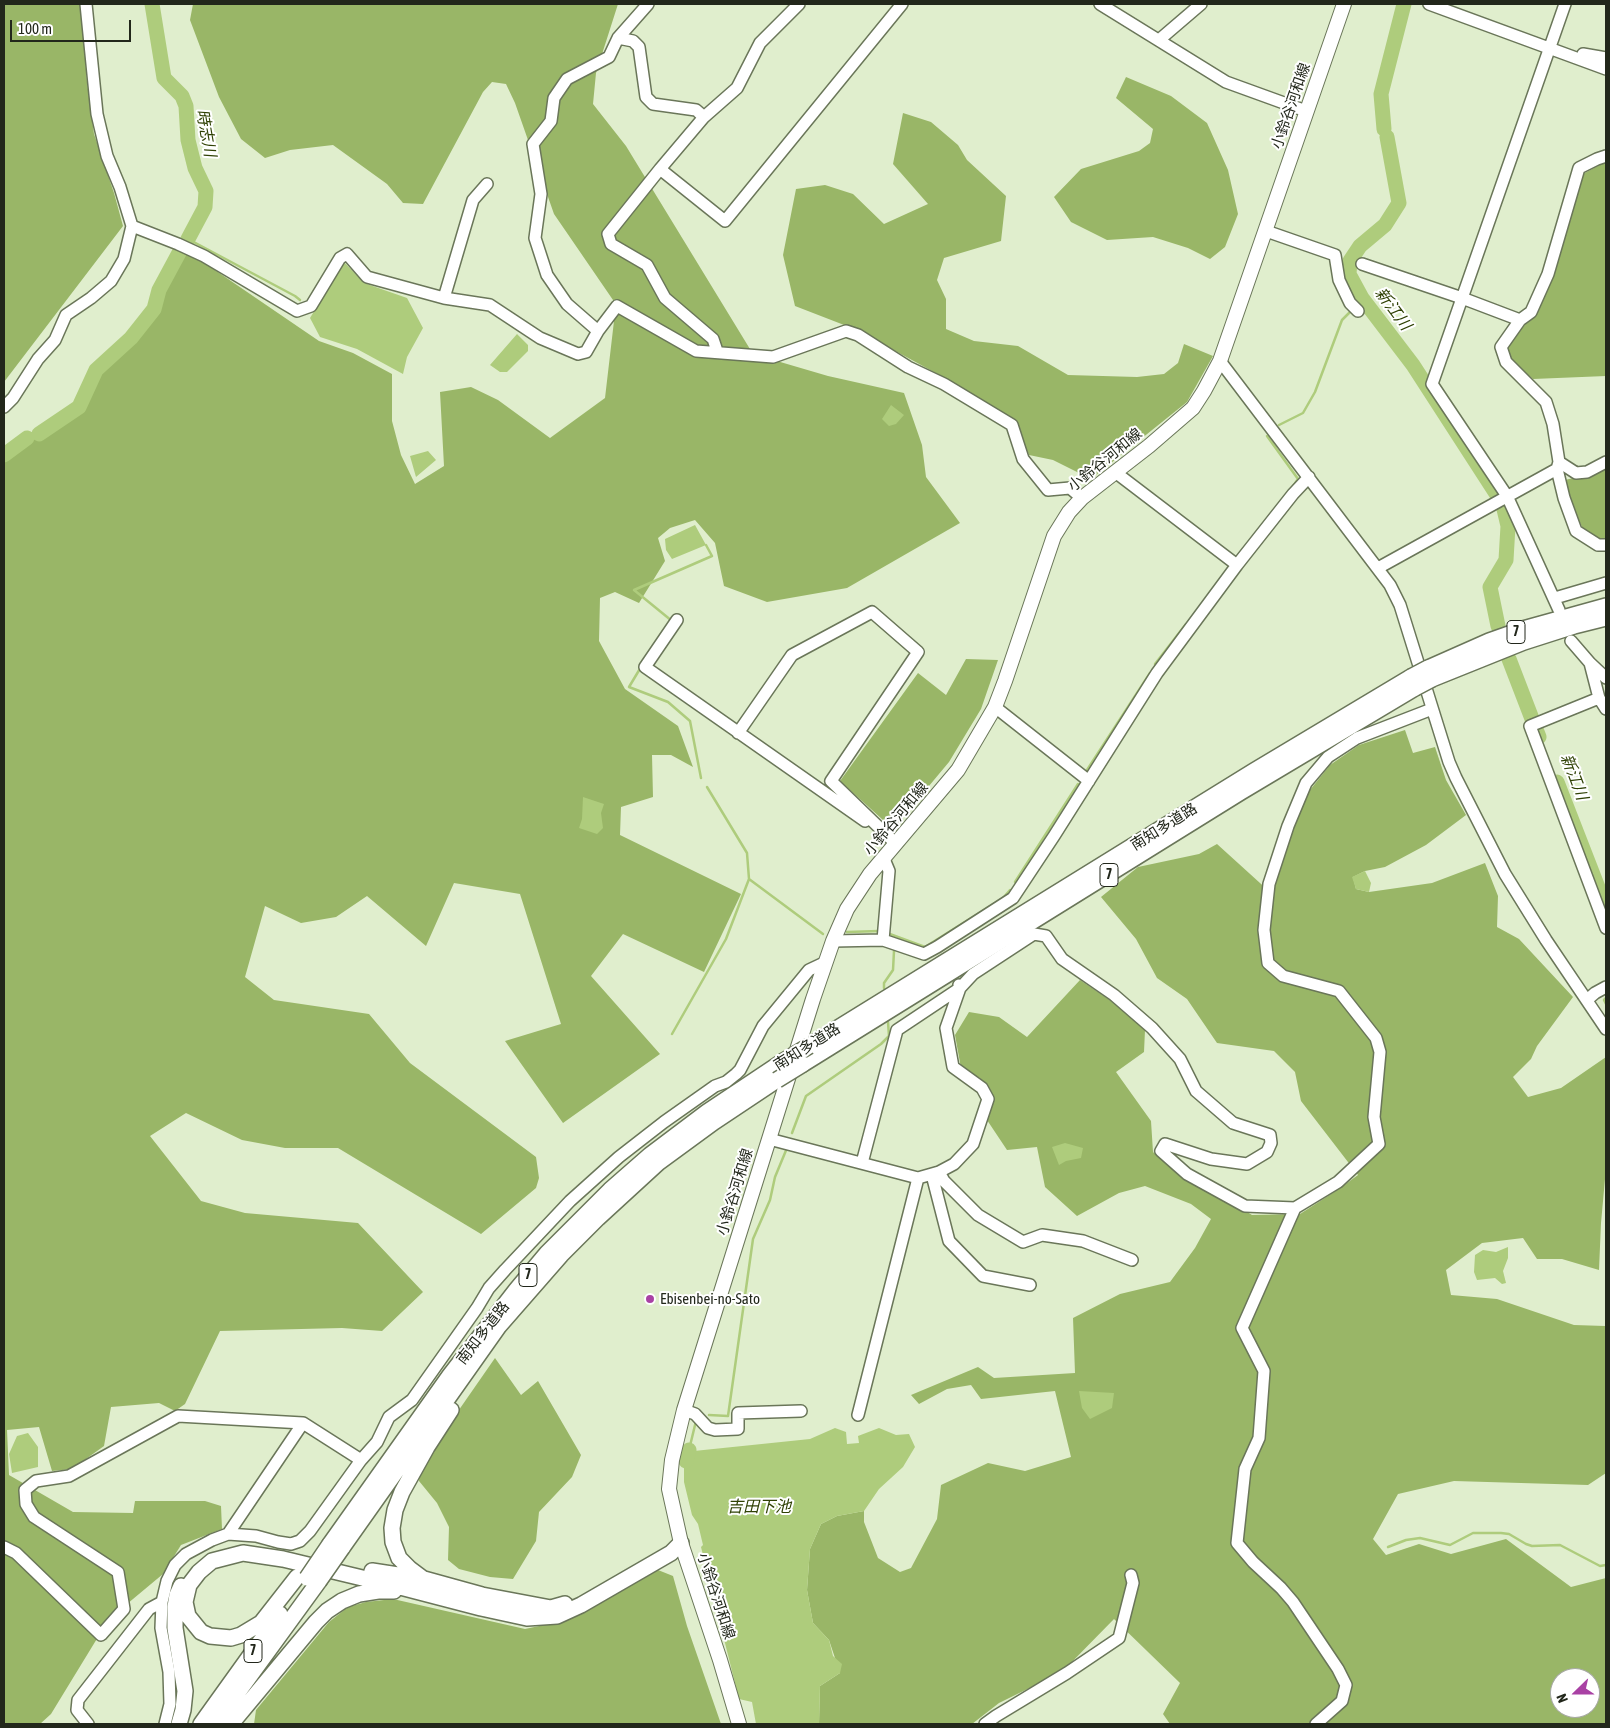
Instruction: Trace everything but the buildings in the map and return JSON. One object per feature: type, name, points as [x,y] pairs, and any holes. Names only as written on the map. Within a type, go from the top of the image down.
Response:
[{"type":"highway","name":"南知多道路","points":[[201,1724],[331,1546],[450,1375],[490,1323],[547,1253],[610,1190],[650,1155],[707,1112],[782,1062],[1262,766],[1489,641],[1523,629],[1606,606]]},
{"type":"highway","name":"南知多道路","points":[[1430,674],[1574,626],[1606,618]]},
{"type":"highway","name":"南知多道路","points":[[331,1546],[499,1326],[561,1255],[598,1218],[658,1164],[714,1122],[803,1064],[1241,792],[1413,682]]},
{"type":"highway","points":[[424,1579],[399,1558],[393,1542],[392,1528],[395,1510],[402,1492],[427,1447],[500,1337],[499,1326]]},
{"type":"highway","points":[[178,1724],[183,1710],[185,1691],[175,1628],[177,1595],[187,1573],[194,1565],[202,1558],[223,1548],[234,1546],[257,1548],[347,1567],[424,1579],[482,1595],[551,1608],[569,1603],[667,1546],[681,1543]]},
{"type":"highway","points":[[308,1578],[261,1622],[241,1635],[231,1638],[210,1636],[201,1632],[188,1616],[185,1602],[189,1585],[198,1572],[212,1561],[243,1553],[284,1559],[527,1618],[557,1616],[582,1605],[671,1553],[681,1543]]},
{"type":"highway","name":"南知多道路","points":[[215,1724],[308,1578]]},
{"type":"highway","points":[[231,1724],[327,1611],[342,1601],[359,1594],[378,1591],[416,1592]]},
{"type":"main road","name":"小鈴谷河和線","points":[[739,1724],[681,1543],[670,1488],[672,1460],[684,1410],[833,941],[846,909],[870,874],[884,859],[894,842],[958,770],[994,707],[1005,681],[1054,536],[1069,512],[1082,498],[1149,446],[1193,408],[1220,361],[1344,4]]},
{"type":"street","points":[[4,407],[13,398],[38,359],[55,340],[66,315],[91,298],[111,281],[124,259],[132,226],[120,187],[107,156],[97,114],[86,4]]},
{"type":"street","points":[[598,332],[567,304],[547,275],[535,238],[541,194],[533,144],[551,121],[554,98],[567,79],[609,57],[618,38],[648,4]]},
{"type":"street","points":[[717,351],[713,339],[665,298],[647,266],[610,244],[608,234],[704,117],[737,88],[760,43],[799,4]]},
{"type":"street","points":[[660,169],[724,221],[902,4]]},
{"type":"street","points":[[1100,4],[1226,82],[1306,111]]},
{"type":"street","points":[[1159,40],[1201,4]]},
{"type":"street","points":[[1429,4],[1606,68]]},
{"type":"street","points":[[1565,4],[1554,49],[1432,384],[1507,496],[1557,604],[1606,583]]},
{"type":"street","points":[[618,38],[633,41],[639,47],[646,97],[652,104],[696,110],[704,117]]},
{"type":"street","points":[[1554,49],[1606,58]]},
{"type":"street","points":[[1606,156],[1579,168],[1548,274],[1531,312],[1520,320],[1501,346],[1506,362],[1546,402],[1553,424],[1564,498],[1576,531],[1598,545],[1606,545]]},
{"type":"street","points":[[444,298],[473,200],[487,184]]},
{"type":"street","points":[[132,226],[204,256],[298,311],[311,306],[340,258],[346,254],[367,277],[444,298],[490,305],[540,338],[578,354],[586,352],[617,306],[696,351],[717,351],[773,357],[846,331],[858,334],[908,367],[944,384],[1012,425],[1023,460],[1048,490],[1070,488],[1082,498]]},
{"type":"street","points":[[1266,231],[1335,256],[1339,280],[1350,303],[1358,311]]},
{"type":"street","points":[[1362,264],[1520,320]]},
{"type":"street","points":[[1220,361],[1390,585],[1400,605],[1432,709],[1456,778],[1505,874],[1546,940],[1606,1029]]},
{"type":"street","points":[[1558,465],[1576,473],[1587,472],[1606,462]]},
{"type":"street","points":[[1378,568],[1507,496],[1558,465]]},
{"type":"street","points":[[1115,472],[1237,565]]},
{"type":"street","points":[[833,941],[883,940],[924,954],[939,951],[1013,898],[1157,673],[1237,565],[1293,494],[1309,477]]},
{"type":"street","points":[[738,733],[792,655],[872,612],[918,652],[831,781],[894,842]]},
{"type":"street","points":[[677,620],[645,667],[894,842]]},
{"type":"street","points":[[1571,641],[1606,678]]},
{"type":"street","points":[[1590,663],[1599,698],[1606,709]]},
{"type":"street","points":[[1599,698],[1535,723],[1606,928]]},
{"type":"street","points":[[994,707],[1089,781]]},
{"type":"street","points":[[862,1163],[897,1030],[973,974],[1034,934],[1046,936],[1062,959],[1114,995],[1152,1028],[1180,1059],[1196,1091],[1233,1123],[1270,1135],[1271,1143],[1267,1152],[1247,1164],[1212,1159],[1165,1144],[1161,1152],[1187,1174],[1245,1206],[1295,1208],[1338,1182],[1379,1144],[1374,1117],[1380,1052],[1376,1038],[1339,991],[1283,976],[1268,963],[1264,930],[1269,884],[1288,826],[1306,783],[1328,757],[1358,738],[1432,709]]},
{"type":"street","points":[[883,940],[889,871],[884,859]]},
{"type":"street","points":[[164,1724],[170,1704],[169,1672],[162,1628],[162,1602],[167,1581],[176,1565],[186,1554],[228,1534],[256,1536],[292,1544],[300,1541],[310,1531],[361,1460],[378,1442],[389,1417],[412,1400],[489,1288],[505,1270],[570,1201],[619,1157],[671,1117],[715,1086],[726,1082],[736,1074],[740,1070],[763,1026],[809,970],[826,962]]},
{"type":"street","points":[[769,1139],[918,1178],[936,1173],[954,1164],[973,1144],[988,1099],[982,1088],[953,1067],[946,1028],[959,985]]},
{"type":"street","points":[[1587,1000],[1595,993],[1606,988]]},
{"type":"street","points":[[936,1173],[978,1215],[1022,1242],[1042,1236],[1083,1241],[1132,1260]]},
{"type":"street","points":[[936,1173],[949,1241],[983,1276],[1030,1285]]},
{"type":"street","points":[[858,1415],[918,1178]]},
{"type":"street","points":[[1295,1208],[1242,1328],[1264,1371],[1260,1438],[1245,1469],[1237,1543],[1293,1602],[1338,1668],[1346,1685],[1342,1701],[1316,1724]]},
{"type":"street","points":[[684,1410],[696,1414],[708,1428],[715,1430],[738,1429],[738,1414],[801,1411]]},
{"type":"street","points":[[4,1546],[16,1552],[101,1635],[124,1610],[118,1572],[34,1517],[26,1504],[26,1490],[36,1481],[69,1476],[178,1416],[303,1423],[361,1460]]},
{"type":"street","points":[[228,1534],[303,1423]]},
{"type":"street","points":[[985,1724],[1119,1638],[1133,1583],[1132,1574]]},
{"type":"street","points":[[88,1724],[77,1710],[78,1700],[149,1609],[162,1602]]},
{"type":"street","points":[[111,1624],[126,1637]]},
{"type":"shaded area","points":[[4,4],[80,4],[94,134],[123,226],[4,382]]},
{"type":"shaded area","points":[[193,4],[618,4],[596,73],[593,104],[626,146],[753,354],[828,376],[904,393],[922,445],[926,477],[960,523],[847,588],[767,602],[724,586],[715,543],[695,520],[670,528],[658,538],[665,561],[639,603],[615,592],[600,598],[599,641],[625,689],[678,726],[693,767],[671,755],[652,755],[653,797],[621,807],[620,835],[741,894],[704,972],[623,934],[591,976],[660,1054],[563,1123],[505,1041],[561,1024],[520,894],[454,883],[426,946],[367,896],[336,917],[301,923],[265,906],[245,977],[274,1000],[369,1014],[410,1063],[536,1157],[539,1178],[536,1188],[481,1234],[338,1148],[285,1148],[242,1140],[186,1113],[150,1136],[201,1201],[245,1213],[358,1223],[423,1292],[382,1331],[342,1328],[220,1331],[185,1404],[175,1411],[159,1403],[111,1407],[104,1446],[72,1469],[52,1471],[39,1427],[7,1430],[9,1475],[73,1512],[133,1513],[135,1501],[205,1501],[221,1506],[222,1529],[181,1545],[163,1574],[109,1619],[51,1714],[40,1724],[4,1724],[4,455],[18,438],[83,411],[98,372],[133,342],[162,297],[187,251],[319,341],[353,353],[392,374],[392,421],[401,455],[415,484],[444,466],[440,392],[471,387],[498,400],[550,438],[605,398],[614,321],[613,300],[554,214],[515,103],[506,84],[492,82],[483,92],[423,204],[403,203],[387,184],[333,145],[290,150],[265,158],[241,139],[219,97],[190,20]]},
{"type":"shaded area","points":[[1126,77],[1171,96],[1207,123],[1228,170],[1238,214],[1225,247],[1210,259],[1188,248],[1153,237],[1107,240],[1071,222],[1054,197],[1081,169],[1139,151],[1150,143],[1153,129],[1116,98]]},
{"type":"shaded area","points":[[903,113],[931,122],[958,145],[967,160],[1006,196],[1001,241],[944,258],[937,280],[946,299],[946,329],[974,341],[1018,346],[1068,375],[1137,377],[1164,374],[1178,363],[1184,344],[1213,356],[1187,402],[1091,479],[1053,460],[1029,455],[1014,421],[943,377],[857,330],[795,306],[783,255],[796,189],[825,185],[853,194],[884,224],[928,204],[893,164]]},
{"type":"shaded area","points":[[1605,162],[1606,376],[1533,379],[1510,360],[1505,348],[1534,314],[1553,278],[1583,174]]},
{"type":"shaded area","points":[[1606,466],[1606,541],[1600,541],[1583,529],[1569,499],[1565,480],[1586,475]]},
{"type":"shaded area","points":[[966,659],[998,660],[981,709],[949,762],[893,829],[840,781],[918,673],[946,695]]},
{"type":"shaded area","points":[[1405,730],[1413,753],[1435,747],[1446,780],[1466,815],[1426,845],[1385,867],[1365,871],[1353,877],[1356,889],[1369,892],[1432,883],[1485,863],[1498,896],[1497,927],[1519,939],[1573,997],[1537,1046],[1531,1059],[1513,1077],[1528,1097],[1561,1088],[1606,1057],[1606,1168],[1599,1270],[1562,1259],[1537,1259],[1523,1238],[1482,1243],[1446,1270],[1451,1295],[1497,1299],[1574,1325],[1605,1326],[1606,1473],[1588,1485],[1454,1481],[1398,1494],[1373,1539],[1386,1555],[1419,1544],[1451,1554],[1506,1539],[1571,1587],[1606,1578],[1606,1724],[1170,1724],[1163,1714],[1180,1683],[1114,1619],[1062,1672],[999,1703],[972,1724],[819,1724],[820,1686],[840,1673],[829,1640],[813,1623],[807,1590],[810,1549],[821,1524],[837,1516],[864,1511],[864,1522],[878,1558],[900,1572],[911,1568],[937,1519],[941,1485],[988,1463],[1025,1471],[1071,1457],[1055,1391],[981,1399],[971,1385],[947,1389],[919,1404],[911,1395],[978,1367],[994,1378],[1075,1373],[1073,1318],[1120,1294],[1170,1282],[1195,1248],[1211,1219],[1191,1204],[1145,1186],[1119,1193],[1077,1216],[1045,1187],[1037,1147],[1007,1150],[987,1120],[992,1098],[980,1078],[961,1068],[955,1035],[969,1012],[999,1017],[1027,1037],[1080,980],[1111,1001],[1145,1030],[1144,1052],[1116,1072],[1151,1121],[1153,1152],[1186,1181],[1224,1198],[1252,1215],[1300,1214],[1358,1175],[1301,1101],[1295,1072],[1274,1051],[1217,1043],[1187,999],[1157,978],[1136,939],[1101,897],[1138,867],[1199,854],[1217,844],[1271,893],[1292,830],[1310,790],[1330,765],[1359,745]]},
{"type":"shaded area","points":[[495,1358],[521,1395],[538,1381],[581,1455],[572,1477],[539,1512],[536,1541],[513,1579],[490,1577],[459,1569],[448,1560],[449,1527],[437,1503],[419,1481],[420,1466]]},
{"type":"shaded area","points":[[658,1570],[673,1576],[687,1626],[721,1724],[254,1724],[256,1710],[329,1622],[348,1607],[366,1602],[393,1599],[525,1629],[558,1622],[585,1611]]},
{"type":"water","points":[[344,262],[364,283],[407,298],[423,328],[407,357],[403,374],[357,349],[320,337],[310,318]]},
{"type":"water","points":[[517,334],[528,345],[528,351],[507,372],[500,372],[490,365]]},
{"type":"water","points":[[891,405],[904,415],[896,424],[889,426],[882,419]]},
{"type":"water","points":[[428,451],[436,460],[416,477],[410,456]]},
{"type":"water","points":[[695,525],[706,545],[672,559],[666,550],[665,539]]},
{"type":"water","points":[[583,797],[604,804],[601,813],[603,828],[597,834],[579,828],[582,819]]},
{"type":"water","points":[[1365,871],[1371,883],[1369,892],[1356,889],[1352,877]]},
{"type":"water","points":[[1065,1143],[1083,1148],[1081,1158],[1066,1161],[1059,1165],[1052,1147]]},
{"type":"water","points":[[1508,1247],[1508,1258],[1503,1271],[1506,1283],[1502,1284],[1495,1278],[1477,1280],[1474,1272],[1475,1255],[1483,1250],[1496,1252]]},
{"type":"water","points":[[1079,1391],[1114,1393],[1112,1408],[1090,1419],[1082,1408]]},
{"type":"water","name":"吉田下池","points":[[835,1428],[846,1432],[847,1444],[859,1443],[858,1436],[879,1428],[896,1435],[909,1434],[915,1447],[903,1467],[879,1489],[864,1511],[837,1516],[821,1524],[810,1549],[807,1590],[813,1623],[829,1640],[833,1656],[842,1664],[840,1673],[820,1686],[819,1724],[756,1724],[752,1702],[739,1699],[701,1547],[703,1545],[698,1524],[692,1515],[684,1482],[684,1460],[689,1461],[694,1451],[810,1439]]},
{"type":"water","points":[[28,1433],[38,1447],[38,1467],[12,1473],[9,1454],[17,1436]]},
{"type":"waterway","name":"時志川","points":[[152,4],[164,78],[182,96],[186,106],[188,140],[195,168],[206,191],[205,207],[188,239]]},
{"type":"waterway","name":"新江川","points":[[1384,129],[1381,94],[1404,4]]},
{"type":"waterway","name":"新江川","points":[[1387,137],[1399,203],[1385,225],[1360,246],[1350,261],[1349,274],[1362,298],[1413,365],[1497,495]]},
{"type":"waterway","points":[[188,239],[300,300]]},
{"type":"waterway","name":"時志川","points":[[39,434],[79,407],[96,370],[131,338],[154,309],[159,290],[180,251]]},
{"type":"waterway","name":"新江川","points":[[1357,304],[1362,298]]},
{"type":"waterway","points":[[1279,425],[1303,413],[1315,392],[1342,320],[1350,312]]},
{"type":"waterway","points":[[1267,436],[1298,479],[1291,489]]},
{"type":"waterway","name":"時志川","points":[[4,455],[27,438]]},
{"type":"waterway","name":"新江川","points":[[1498,626],[1490,587],[1506,560],[1508,526],[1503,505]]},
{"type":"waterway","points":[[672,621],[634,590],[712,556],[706,545]]},
{"type":"waterway","points":[[1155,664],[1186,624]]},
{"type":"waterway","name":"新江川","points":[[1509,659],[1539,737]]},
{"type":"waterway","points":[[641,667],[629,687],[668,702],[690,721],[701,778]]},
{"type":"waterway","points":[[1087,770],[1150,673]]},
{"type":"waterway","name":"新江川","points":[[1557,782],[1606,908]]},
{"type":"waterway","points":[[1015,882],[1078,784]]},
{"type":"waterway","points":[[707,787],[747,853],[749,879]]},
{"type":"waterway","points":[[672,1034],[726,939],[749,879],[823,934]]},
{"type":"waterway","points":[[887,933],[925,947],[1003,898],[1010,890]]},
{"type":"waterway","points":[[847,932],[879,931]]},
{"type":"waterway","points":[[884,988],[884,983],[893,970],[894,951]]},
{"type":"waterway","points":[[1606,998],[1604,1000],[1606,1004]]},
{"type":"waterway","points":[[792,1133],[806,1096],[881,1044],[889,1036],[888,1022]]},
{"type":"waterway","points":[[709,1415],[728,1416],[753,1239],[770,1200],[775,1177],[787,1148]]},
{"type":"waterway","points":[[689,1450],[696,1421]]},
{"type":"waterway","points":[[686,1461],[689,1450]]},
{"type":"waterway","points":[[1388,1547],[1406,1540],[1420,1538],[1450,1545],[1473,1533],[1501,1533],[1509,1534],[1532,1546],[1560,1545],[1600,1566],[1606,1565]]},
{"type":"tunnel","points":[[941,954],[958,983]]},
{"type":"place","name":"Ebisenbei-no-Sato","points":[[650,1299]]}]
